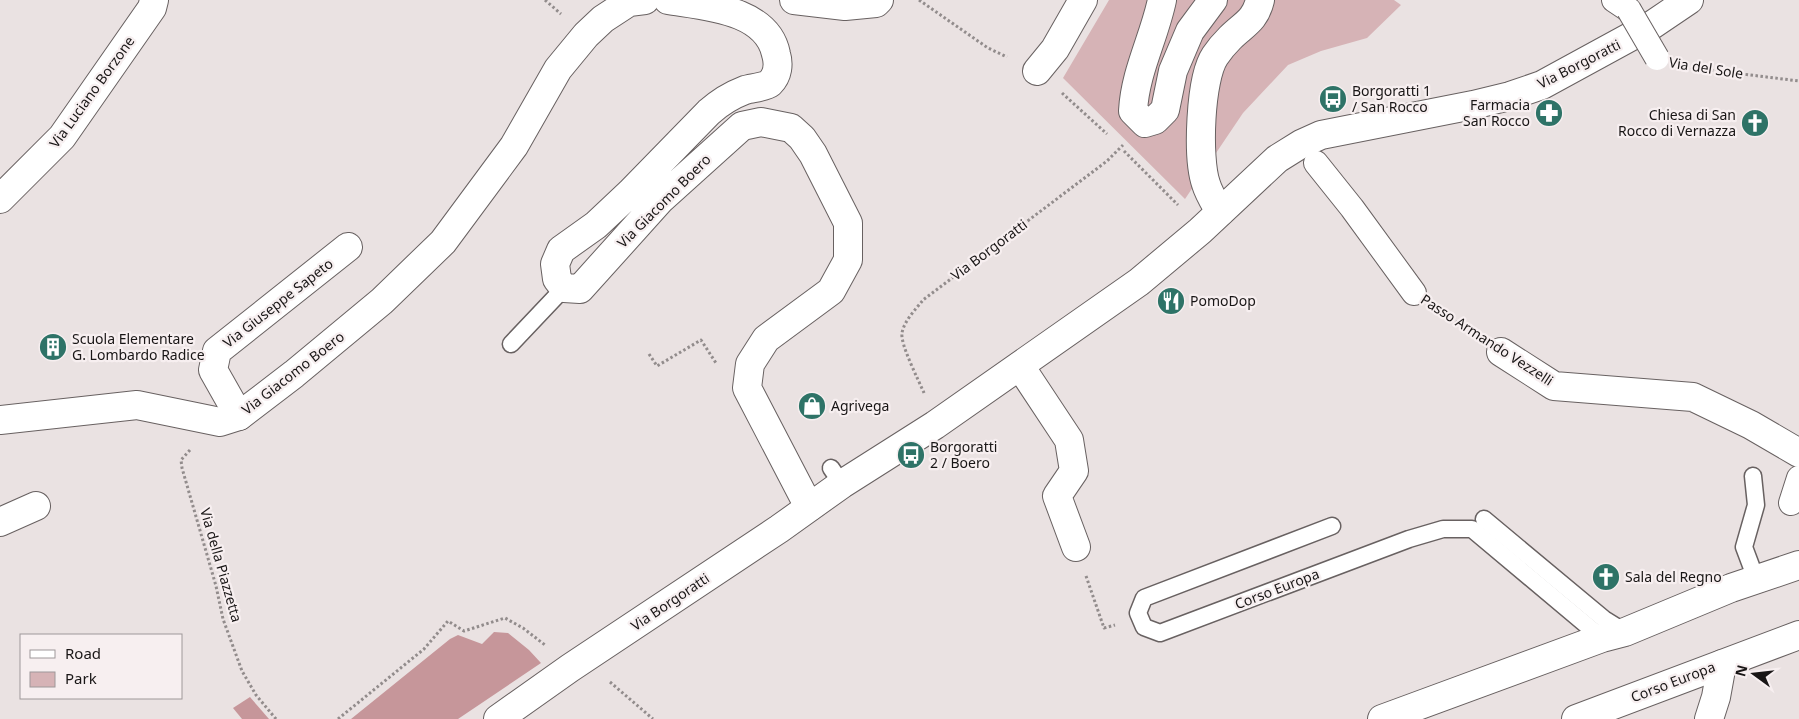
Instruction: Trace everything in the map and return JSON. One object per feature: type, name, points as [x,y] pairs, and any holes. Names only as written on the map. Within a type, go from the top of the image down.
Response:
[{"type":"street","name":"Via Luciano Borzone","points":[[0,199],[62,137],[152,8],[154,0]]},
{"type":"street","name":"Via Giacomo Boero","points":[[230,419],[294,374],[382,301],[443,242],[514,146],[558,69],[586,35],[628,2],[645,0]]},
{"type":"street","points":[[564,288],[557,280],[555,264],[561,250],[596,225],[617,206],[718,104],[742,91],[769,84],[779,65],[776,50],[766,33],[742,16],[722,10],[668,0]]},
{"type":"street","points":[[794,0],[845,6],[876,3],[878,0]]},
{"type":"street","points":[[1036,71],[1055,49],[1083,0]]},
{"type":"street","points":[[1162,0],[1158,18],[1140,69],[1134,95],[1133,111],[1145,123],[1155,120],[1165,110],[1173,71],[1190,31],[1213,0]]},
{"type":"street","points":[[1220,212],[1206,185],[1202,166],[1202,117],[1205,85],[1214,58],[1229,38],[1250,23],[1258,10],[1260,0]]},
{"type":"street","name":"Via Borgoratti","points":[[498,719],[570,668],[809,508],[836,476],[935,425],[1139,282],[1200,231],[1277,159],[1320,136],[1473,105],[1510,96],[1542,85],[1652,25],[1689,0]]},
{"type":"street","name":"Via del Sole","points":[[1622,5],[1657,58]]},
{"type":"street","name":"Via Giacomo Boero","points":[[564,288],[580,289],[662,199],[742,126],[761,122],[791,128],[802,138],[813,154],[848,223],[848,260],[831,291],[766,339],[750,364],[746,388]]},
{"type":"street","name":"Passo Armando Vezzelli","points":[[1316,163],[1352,208],[1414,293]]},
{"type":"street","name":"Via Giuseppe Sapeto","points":[[230,419],[214,370],[218,351],[348,247]]},
{"type":"street","name":"Passo Armando Vezzelli","points":[[1501,352],[1554,386],[1692,397],[1751,425],[1799,453]]},
{"type":"street","points":[[1020,366],[1069,440],[1074,471],[1057,496],[1076,547]]},
{"type":"street","points":[[746,388],[809,508]]},
{"type":"street","points":[[0,420],[137,405],[230,419]]},
{"type":"street","points":[[1791,503],[1799,478]]},
{"type":"street","points":[[0,522],[36,506]]},
{"type":"street","points":[[1382,719],[1613,635],[1756,578],[1798,564]]},
{"type":"street","name":"Corso Europa","points":[[1576,719],[1799,635]]},
{"type":"street","points":[[1709,719],[1716,697],[1722,664]]},
{"type":"lane","points":[[511,344],[564,288]]},
{"type":"lane","points":[[1752,476],[1756,505],[1744,548],[1756,578]]},
{"type":"lane","points":[[1484,519],[1604,619],[1613,635]]},
{"type":"lane","points":[[1140,619],[1138,613],[1144,598],[1332,526]]},
{"type":"lane","name":"Corso Europa","points":[[1140,619],[1144,627],[1160,633],[1409,539],[1443,528],[1472,529],[1613,635]]},
{"type":"path","points":[[919,0],[988,48],[1036,71],[1108,135]]},
{"type":"path","name":"Via del Sole","points":[[1657,58],[1674,65],[1799,81]]},
{"type":"path","name":"Via Borgoratti","points":[[926,398],[904,346],[902,334],[906,323],[923,300],[1107,161],[1145,123]]},
{"type":"path","points":[[1115,141],[1180,208]]},
{"type":"path","name":"Passo Armando Vezzelli","points":[[1414,293],[1501,352]]},
{"type":"path","points":[[649,354],[657,366],[701,340],[722,373],[746,388]]},
{"type":"path","name":"Via della Piazzetta","points":[[230,419],[185,454],[182,460],[182,468],[216,586],[223,620],[242,671],[256,695],[276,719]]},
{"type":"path","points":[[1076,547],[1104,628],[1140,619]]},
{"type":"path","points":[[338,719],[424,650],[448,621],[464,631],[506,618],[536,637],[548,648]]},
{"type":"path","points":[[610,681],[653,719]]},
{"type":"green space","points":[[1109,0],[1394,0],[1401,5],[1367,38],[1321,51],[1288,65],[1243,113],[1185,199],[1063,78]]},
{"type":"shaded area","points":[[494,632],[508,633],[529,650],[541,663],[458,719],[351,719],[450,639],[458,635],[482,644]]},
{"type":"shaded area","points":[[250,697],[269,719],[242,719],[233,708]]},
{"type":"place","name":"Borgoratti 1 / San Rocco","points":[[1333,99]]},
{"type":"place","name":"Farmacia San Rocco","points":[[1549,113]]},
{"type":"place","name":"Chiesa di San Rocco di Vernazza","points":[[1755,123]]},
{"type":"place","name":"PomoDop","points":[[1171,301]]},
{"type":"place","name":"Scuola Elementare G. Lombardo Radice","points":[[53,347]]},
{"type":"place","name":"Agrivega","points":[[812,406]]},
{"type":"place","name":"Borgoratti 2 / Boero","points":[[911,455]]},
{"type":"place","name":"Sala del Regno","points":[[1606,577]]}]
